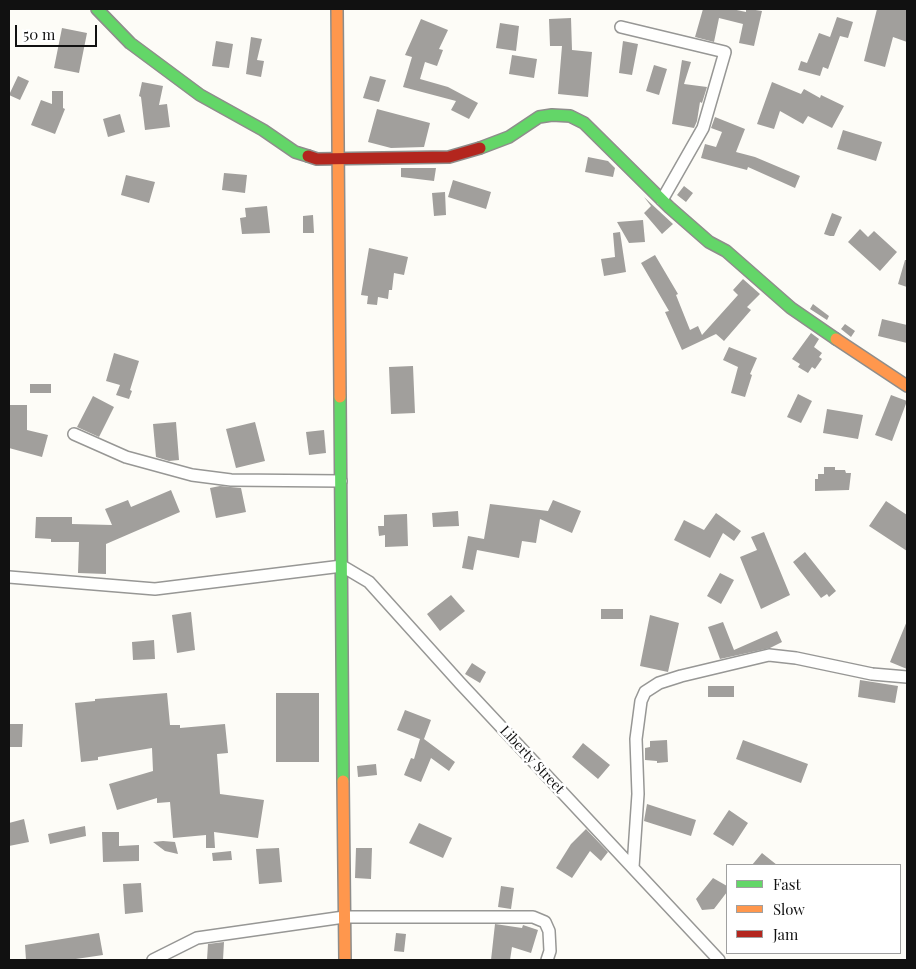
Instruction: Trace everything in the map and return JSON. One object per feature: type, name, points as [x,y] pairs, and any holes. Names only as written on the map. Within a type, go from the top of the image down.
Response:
[{"type":"street","points":[[98,9],[130,44],[200,95],[263,130],[295,152],[317,159],[448,157],[509,137],[539,117],[552,115],[570,116],[584,123],[662,200],[709,242],[726,251],[791,308],[907,386]]},
{"type":"street","points":[[337,9],[345,960]]},
{"type":"street","points":[[621,27],[725,52],[703,128],[662,200]]},
{"type":"street","points":[[74,434],[126,457],[192,475],[231,480],[341,481]]},
{"type":"street","points":[[9,577],[155,589],[342,566]]},
{"type":"street","name":"Liberty Street","points":[[342,566],[369,582],[460,683],[719,960]]},
{"type":"street","points":[[634,867],[638,794],[636,739],[645,692],[658,683],[681,676],[769,655],[796,658],[872,674],[907,677]]},
{"type":"street","points":[[154,960],[197,938],[344,917],[533,917],[545,922],[549,931],[550,951],[547,960]]},
{"type":"building","points":[[703,9],[732,9],[746,12],[746,9],[749,9],[762,11],[754,46],[739,43],[743,24],[719,18],[714,42],[695,37]]},
{"type":"building","points":[[877,9],[907,9],[907,42],[893,37],[885,67],[864,61]]},
{"type":"building","points":[[837,17],[853,22],[848,38],[840,36],[828,69],[823,67],[820,76],[798,70],[801,61],[807,63],[819,33],[830,37]]},
{"type":"building","points":[[571,18],[572,50],[592,52],[588,97],[558,94],[562,46],[550,46],[549,19]]},
{"type":"building","points":[[421,19],[448,30],[439,49],[443,50],[437,66],[425,62],[420,79],[448,87],[478,103],[469,119],[451,110],[456,101],[403,87],[412,57],[405,55]]},
{"type":"building","points":[[500,23],[519,26],[516,51],[496,48]]},
{"type":"building","points":[[62,28],[87,33],[79,73],[54,68]]},
{"type":"building","points":[[251,37],[262,39],[257,60],[264,61],[261,77],[246,74]]},
{"type":"building","points":[[216,41],[233,44],[229,68],[212,66]]},
{"type":"building","points":[[623,41],[638,44],[632,75],[619,73]]},
{"type":"building","points":[[512,55],[537,59],[534,78],[509,74]]},
{"type":"building","points":[[682,60],[691,62],[684,84],[707,87],[702,103],[700,102],[694,128],[672,124]]},
{"type":"building","points":[[654,65],[667,69],[659,95],[646,91]]},
{"type":"building","points":[[18,76],[29,81],[20,100],[9,95]]},
{"type":"building","points":[[370,76],[386,80],[379,102],[363,98]]},
{"type":"building","points":[[142,82],[163,86],[159,105],[167,104],[170,127],[145,130],[141,97],[139,96]]},
{"type":"building","points":[[772,82],[801,94],[804,89],[820,98],[821,95],[844,106],[832,128],[808,116],[803,124],[780,111],[774,129],[757,124]]},
{"type":"building","points":[[52,91],[63,91],[63,108],[65,109],[55,134],[31,125],[41,100],[52,104]]},
{"type":"building","points":[[377,109],[430,123],[424,147],[391,148],[368,142]]},
{"type":"building","points":[[120,114],[125,132],[108,137],[103,119]]},
{"type":"building","points":[[715,117],[745,129],[736,152],[755,157],[800,176],[795,188],[748,167],[747,170],[701,158],[705,144],[716,147],[722,132],[711,128]]},
{"type":"building","points":[[843,130],[882,142],[876,161],[837,149]]},
{"type":"building","points":[[588,157],[608,161],[615,168],[613,177],[585,172]]},
{"type":"building","points":[[401,168],[436,168],[434,181],[401,177]]},
{"type":"building","points":[[224,173],[247,175],[245,193],[222,190]]},
{"type":"building","points":[[126,175],[155,182],[149,203],[121,195]]},
{"type":"building","points":[[453,180],[491,192],[486,209],[448,197]]},
{"type":"building","points":[[684,186],[693,193],[686,202],[677,195]]},
{"type":"building","points":[[445,192],[446,215],[434,216],[432,193]]},
{"type":"building","points":[[644,197],[673,224],[662,234],[644,213],[651,206]]},
{"type":"building","points":[[267,206],[270,233],[242,234],[240,218],[246,217],[245,208]]},
{"type":"building","points":[[832,213],[842,217],[834,236],[830,236],[824,234]]},
{"type":"building","points":[[313,215],[314,233],[303,233],[303,216]]},
{"type":"building","points":[[643,220],[645,242],[629,243],[617,222]]},
{"type":"building","points":[[860,229],[868,237],[874,231],[897,252],[880,271],[848,242]]},
{"type":"building","points":[[620,232],[626,272],[604,276],[601,259],[615,257],[613,233]]},
{"type":"building","points":[[369,248],[408,257],[404,275],[394,273],[392,290],[389,290],[388,299],[378,297],[377,305],[367,304],[368,296],[361,295]]},
{"type":"building","points":[[655,255],[678,294],[676,295],[690,330],[698,326],[702,335],[738,295],[733,290],[743,279],[760,294],[747,307],[751,310],[724,341],[716,334],[682,350],[665,312],[669,311],[641,263]]},
{"type":"building","points":[[905,260],[907,260],[907,287],[898,284]]},
{"type":"building","points":[[813,304],[829,316],[827,320],[810,309]]},
{"type":"building","points":[[882,319],[907,325],[907,343],[878,336]]},
{"type":"building","points":[[845,324],[855,331],[851,337],[841,329]]},
{"type":"building","points":[[811,333],[819,339],[814,347],[822,353],[819,357],[822,359],[815,369],[812,367],[808,373],[798,367],[800,364],[792,359]]},
{"type":"building","points":[[729,347],[757,358],[750,374],[752,375],[745,397],[731,393],[738,367],[723,360]]},
{"type":"building","points":[[114,353],[139,361],[129,399],[116,395],[120,385],[106,381]]},
{"type":"building","points":[[413,366],[415,413],[391,414],[389,367]]},
{"type":"building","points":[[30,384],[51,384],[51,393],[30,393]]},
{"type":"building","points":[[798,394],[812,401],[801,423],[787,417]]},
{"type":"building","points":[[891,395],[907,401],[892,441],[875,435]]},
{"type":"building","points":[[93,396],[114,407],[99,437],[77,427]]},
{"type":"building","points":[[9,405],[27,405],[27,430],[48,435],[42,457],[9,448]]},
{"type":"building","points":[[827,409],[863,415],[858,439],[823,433]]},
{"type":"building","points":[[176,422],[179,460],[169,461],[156,457],[153,424]]},
{"type":"building","points":[[255,422],[265,461],[236,468],[226,429]]},
{"type":"building","points":[[324,430],[326,453],[309,455],[306,432]]},
{"type":"building","points":[[824,467],[835,467],[835,470],[845,470],[846,473],[851,473],[849,490],[815,491],[815,479],[818,479],[818,474],[824,474]]},
{"type":"building","points":[[220,486],[241,488],[246,512],[216,518],[210,488]]},
{"type":"building","points":[[171,490],[180,512],[106,544],[106,574],[78,573],[79,542],[51,542],[51,539],[35,538],[36,517],[72,517],[72,524],[112,525],[105,509],[128,500],[131,507]]},
{"type":"building","points":[[553,500],[581,511],[572,533],[540,519],[536,543],[522,541],[519,558],[477,550],[473,570],[462,568],[468,536],[484,539],[490,504],[548,511]]},
{"type":"building","points":[[886,501],[907,515],[907,551],[869,526]]},
{"type":"building","points":[[458,511],[459,526],[433,527],[432,513]]},
{"type":"building","points":[[716,513],[741,531],[734,541],[723,533],[710,558],[674,540],[684,520],[704,530]]},
{"type":"building","points":[[407,514],[408,546],[385,547],[385,535],[379,536],[378,526],[384,526],[384,515]]},
{"type":"building","points":[[764,532],[790,595],[761,609],[740,557],[757,550],[751,537]]},
{"type":"building","points":[[805,552],[836,591],[829,597],[827,594],[821,598],[793,562]]},
{"type":"building","points":[[720,573],[734,580],[721,604],[707,596]]},
{"type":"building","points":[[451,595],[465,611],[440,631],[427,614]]},
{"type":"building","points":[[601,609],[623,609],[623,619],[601,619]]},
{"type":"building","points":[[191,612],[195,650],[177,653],[172,615]]},
{"type":"building","points":[[650,615],[679,623],[668,672],[640,666]]},
{"type":"building","points":[[907,621],[907,669],[890,662]]},
{"type":"building","points":[[723,622],[734,650],[777,631],[782,642],[770,648],[720,659],[708,627]]},
{"type":"building","points":[[154,640],[155,659],[133,660],[132,642]]},
{"type":"building","points":[[472,663],[486,672],[480,683],[465,674]]},
{"type":"building","points":[[860,680],[898,686],[895,703],[858,697]]},
{"type":"building","points":[[708,686],[734,686],[734,697],[708,697]]},
{"type":"building","points":[[167,693],[170,725],[180,725],[180,728],[225,724],[228,753],[217,754],[220,794],[264,800],[258,838],[214,832],[215,848],[206,848],[206,835],[173,838],[170,802],[157,803],[157,798],[117,810],[109,784],[153,771],[152,748],[98,757],[98,760],[81,762],[75,703],[95,701],[95,699]]},
{"type":"building","points":[[276,693],[319,693],[319,762],[276,762]]},
{"type":"building","points":[[405,710],[431,720],[424,739],[455,762],[449,771],[431,758],[421,782],[404,775],[411,758],[414,759],[420,739],[397,730]]},
{"type":"building","points":[[9,724],[23,724],[22,747],[9,747]]},
{"type":"building","points":[[667,740],[668,762],[657,763],[657,761],[645,760],[645,748],[650,747],[650,741]]},
{"type":"building","points":[[743,740],[808,764],[801,783],[736,759]]},
{"type":"building","points":[[583,743],[610,765],[598,779],[572,757]]},
{"type":"building","points":[[376,764],[377,775],[358,777],[357,766]]},
{"type":"building","points":[[647,804],[696,820],[691,836],[644,821]]},
{"type":"building","points":[[729,810],[748,823],[733,846],[713,834]]},
{"type":"building","points":[[24,819],[29,842],[9,846],[9,823]]},
{"type":"building","points":[[419,823],[452,838],[443,858],[409,843]]},
{"type":"building","points":[[85,826],[86,836],[50,844],[48,834]]},
{"type":"building","points":[[586,829],[608,852],[601,861],[590,851],[572,878],[556,868],[571,844]]},
{"type":"building","points":[[102,832],[119,832],[119,846],[139,845],[139,861],[103,862]]},
{"type":"building","points":[[153,842],[175,842],[178,854],[165,851]]},
{"type":"building","points":[[279,848],[282,882],[259,884],[256,849]]},
{"type":"building","points":[[356,848],[372,848],[371,879],[355,878]]},
{"type":"building","points":[[231,851],[232,860],[213,861],[212,853]]},
{"type":"building","points":[[762,853],[776,864],[753,864]]},
{"type":"building","points":[[713,878],[726,885],[726,893],[714,909],[702,910],[696,899]]},
{"type":"building","points":[[141,883],[143,912],[125,914],[123,884]]},
{"type":"building","points":[[501,886],[514,888],[511,909],[498,907]]},
{"type":"building","points":[[495,924],[522,928],[523,925],[538,930],[531,953],[512,947],[510,960],[491,960]]},
{"type":"building","points":[[99,933],[103,955],[69,960],[26,960],[25,945]]},
{"type":"building","points":[[396,933],[406,934],[404,952],[394,951]]},
{"type":"building","points":[[224,942],[223,960],[207,960],[208,944]]},
{"type":"traffic: fast","points":[[97,9],[130,43],[200,95],[263,130],[295,152],[308,156]]},
{"type":"traffic: fast","points":[[480,148],[509,137],[539,117],[552,115],[570,116],[584,123],[669,207],[709,242],[726,251],[791,308],[836,339]]},
{"type":"traffic: fast","points":[[340,397],[343,781]]},
{"type":"traffic: slow","points":[[337,9],[340,397]]},
{"type":"traffic: slow","points":[[836,339],[907,386]]},
{"type":"traffic: slow","points":[[343,781],[345,960]]},
{"type":"traffic: jam","points":[[308,156],[317,159],[449,157],[480,148]]}]
